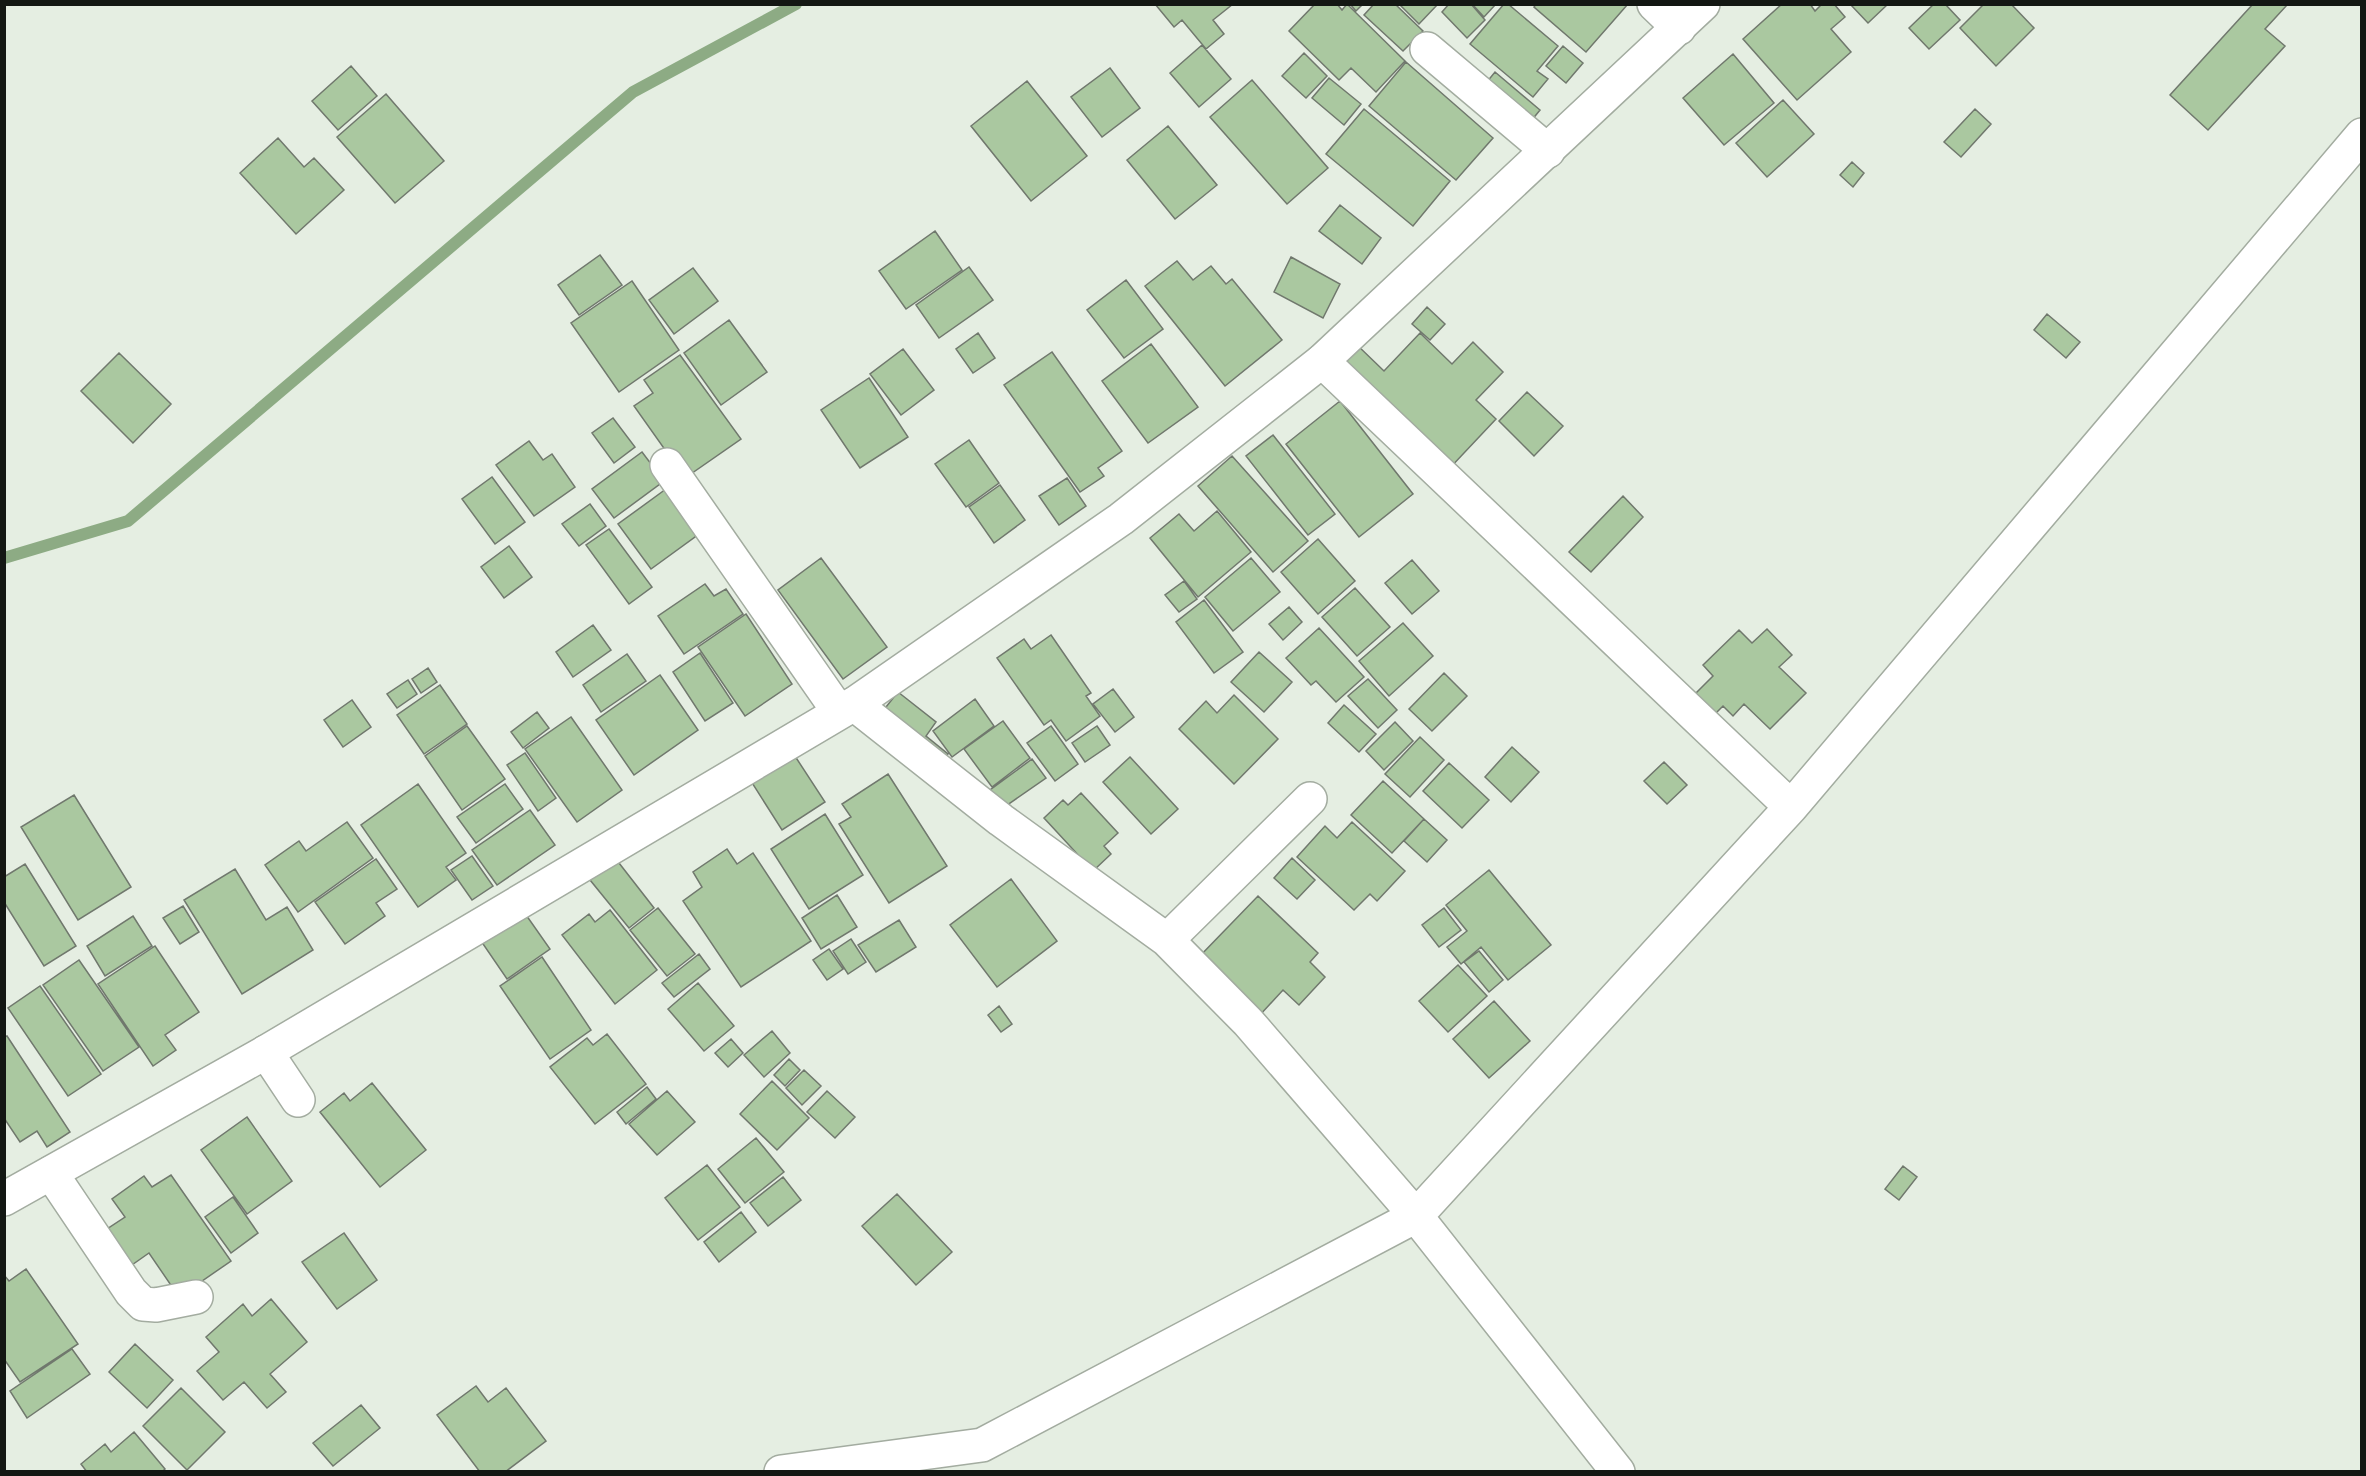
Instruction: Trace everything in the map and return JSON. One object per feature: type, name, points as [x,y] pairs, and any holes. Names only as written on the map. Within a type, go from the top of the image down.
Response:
[{"type":"street","points":[[1654,4],[1679,28]]},
{"type":"street","points":[[4,1199],[266,1052],[846,708],[1121,519],[1322,362],[1703,4]]},
{"type":"street","points":[[1427,49],[1548,151]]},
{"type":"street","points":[[781,1472],[982,1445],[1416,1216],[1791,807],[2361,135]]},
{"type":"street","points":[[1322,362],[1791,807]]},
{"type":"street","points":[[667,465],[846,708],[1167,940],[1248,1022],[1416,1216],[1618,1472]]},
{"type":"street","points":[[1167,940],[1310,799]]},
{"type":"street","points":[[266,1052],[298,1100]]},
{"type":"street","points":[[51,1173],[131,1292],[143,1304],[156,1305],[196,1297]]},
{"type":"building","points":[[1155,4],[1233,4],[1213,20],[1224,34],[1206,49],[1182,20],[1174,27]]},
{"type":"building","points":[[1315,4],[1337,4],[1342,10],[1347,4],[1405,61],[1376,92],[1351,68],[1339,80],[1289,31]]},
{"type":"building","points":[[1350,4],[1363,4],[1356,11]]},
{"type":"building","points":[[1374,4],[1395,4],[1423,31],[1403,51],[1364,15]]},
{"type":"building","points":[[1399,4],[1438,4],[1419,24]]},
{"type":"building","points":[[1449,4],[1471,4],[1485,20],[1467,38],[1442,12]]},
{"type":"building","points":[[1472,4],[1496,4],[1484,17]]},
{"type":"building","points":[[1504,4],[1508,4],[1558,46],[1537,71],[1548,79],[1533,97],[1470,44]]},
{"type":"building","points":[[1536,4],[1628,4],[1586,52],[1534,7]]},
{"type":"building","points":[[1782,4],[1810,4],[1815,11],[1822,4],[1834,4],[1845,17],[1831,29],[1851,52],[1797,100],[1743,39]]},
{"type":"building","points":[[1850,4],[1888,4],[1868,23]]},
{"type":"building","points":[[1934,4],[1945,4],[1960,20],[1929,49],[1909,28]]},
{"type":"building","points":[[1984,4],[2011,4],[2034,28],[1996,66],[1960,28]]},
{"type":"building","points":[[2253,4],[2288,4],[2265,29],[2285,46],[2208,130],[2170,95]]},
{"type":"building","points":[[1202,45],[1231,79],[1199,107],[1170,73]]},
{"type":"building","points":[[1563,46],[1583,63],[1566,83],[1546,66]]},
{"type":"building","points":[[1304,53],[1327,76],[1306,98],[1282,76]]},
{"type":"building","points":[[1733,54],[1774,103],[1724,145],[1683,98]]},
{"type":"building","points":[[1406,62],[1493,138],[1456,180],[1369,106]]},
{"type":"building","points":[[351,66],[377,96],[338,130],[312,101]]},
{"type":"building","points":[[1110,68],[1140,108],[1102,137],[1071,97]]},
{"type":"building","points":[[1495,72],[1540,110],[1527,126],[1482,88]]},
{"type":"building","points":[[1329,78],[1361,104],[1344,125],[1312,98]]},
{"type":"building","points":[[1252,80],[1328,168],[1287,204],[1210,117]]},
{"type":"building","points":[[1027,81],[1087,156],[1031,201],[971,126]]},
{"type":"building","points":[[386,94],[444,161],[395,203],[337,137]]},
{"type":"building","points":[[1783,100],[1814,134],[1767,177],[1736,143]]},
{"type":"building","points":[[1364,109],[1450,181],[1413,226],[1326,154]]},
{"type":"building","points":[[1975,109],[1991,124],[1961,157],[1944,142]]},
{"type":"building","points":[[1168,126],[1217,185],[1175,219],[1127,160]]},
{"type":"building","points":[[278,138],[304,167],[314,158],[344,190],[296,234],[240,173]]},
{"type":"building","points":[[1852,162],[1864,173],[1853,187],[1840,175]]},
{"type":"building","points":[[1340,205],[1381,238],[1362,264],[1319,231]]},
{"type":"building","points":[[935,231],[962,270],[906,309],[879,271]]},
{"type":"building","points":[[600,255],[622,285],[579,315],[558,285]]},
{"type":"building","points":[[1291,257],[1340,284],[1323,318],[1274,292]]},
{"type":"building","points":[[1177,261],[1193,280],[1211,266],[1226,284],[1232,279],[1282,340],[1225,386],[1145,286]]},
{"type":"building","points":[[969,267],[993,300],[939,338],[916,305]]},
{"type":"building","points":[[693,268],[718,301],[674,334],[649,300]]},
{"type":"building","points":[[1126,280],[1163,329],[1124,358],[1087,310]]},
{"type":"building","points":[[632,281],[679,350],[619,392],[571,323]]},
{"type":"building","points":[[1427,307],[1445,324],[1430,340],[1412,324]]},
{"type":"building","points":[[2047,314],[2080,342],[2066,358],[2034,330]]},
{"type":"building","points":[[729,320],[767,372],[721,405],[684,353]]},
{"type":"building","points":[[978,333],[995,358],[973,373],[956,349]]},
{"type":"building","points":[[1420,333],[1452,364],[1473,342],[1503,372],[1476,400],[1496,419],[1448,470],[1337,362],[1355,343],[1384,371]]},
{"type":"building","points":[[1151,344],[1198,407],[1148,443],[1102,381]]},
{"type":"building","points":[[903,349],[934,390],[901,415],[870,374]]},
{"type":"building","points":[[1052,352],[1122,451],[1098,468],[1104,476],[1080,492],[1004,385]]},
{"type":"building","points":[[119,353],[171,404],[133,443],[81,391]]},
{"type":"building","points":[[680,355],[741,439],[685,478],[634,406],[653,393],[644,380]]},
{"type":"building","points":[[869,378],[908,437],[860,468],[821,410]]},
{"type":"building","points":[[1527,392],[1563,426],[1534,456],[1499,421]]},
{"type":"building","points":[[1340,401],[1413,494],[1359,537],[1286,444]]},
{"type":"building","points":[[613,418],[635,447],[614,463],[592,433]]},
{"type":"building","points":[[1273,435],[1335,514],[1308,535],[1246,456]]},
{"type":"building","points":[[969,440],[999,483],[966,507],[935,464]]},
{"type":"building","points":[[529,441],[543,460],[552,454],[575,487],[534,516],[496,465]]},
{"type":"building","points":[[642,452],[664,481],[614,518],[592,489]]},
{"type":"building","points":[[1232,456],[1308,541],[1273,572],[1198,486]]},
{"type":"building","points":[[492,477],[525,522],[495,544],[462,499]]},
{"type":"building","points":[[1067,478],[1086,506],[1059,525],[1039,496]]},
{"type":"building","points":[[1000,485],[1025,520],[994,543],[969,507]]},
{"type":"building","points":[[666,489],[699,534],[651,569],[618,524]]},
{"type":"building","points":[[1623,496],[1643,517],[1591,572],[1569,552]]},
{"type":"building","points":[[590,504],[606,526],[579,546],[562,524]]},
{"type":"building","points":[[1217,511],[1251,552],[1198,597],[1150,538],[1179,514],[1194,531]]},
{"type":"building","points":[[609,529],[652,587],[629,604],[586,545]]},
{"type":"building","points":[[1318,539],[1355,581],[1318,614],[1281,572]]},
{"type":"building","points":[[509,546],[532,577],[504,598],[481,567]]},
{"type":"building","points":[[821,558],[887,647],[843,679],[778,590]]},
{"type":"building","points":[[1251,558],[1280,592],[1233,631],[1205,597]]},
{"type":"building","points":[[1412,560],[1439,591],[1412,614],[1385,583]]},
{"type":"building","points":[[1184,581],[1197,599],[1179,612],[1165,595]]},
{"type":"building","points":[[705,584],[714,596],[726,589],[743,614],[684,654],[658,616]]},
{"type":"building","points":[[1355,588],[1390,627],[1357,656],[1322,617]]},
{"type":"building","points":[[1204,600],[1243,652],[1214,673],[1176,622]]},
{"type":"building","points":[[1289,607],[1302,622],[1283,640],[1269,624]]},
{"type":"building","points":[[746,614],[792,684],[745,716],[698,647]]},
{"type":"building","points":[[1403,623],[1433,656],[1389,696],[1359,661]]},
{"type":"building","points":[[593,625],[611,650],[573,677],[556,652]]},
{"type":"building","points":[[1319,628],[1364,677],[1336,702],[1316,681],[1311,685],[1286,658]]},
{"type":"building","points":[[1767,629],[1792,655],[1779,667],[1806,693],[1770,729],[1744,704],[1733,716],[1723,706],[1709,720],[1689,700],[1713,676],[1703,665],[1739,630],[1752,643]]},
{"type":"building","points":[[1051,635],[1091,693],[1086,696],[1100,716],[1066,741],[1051,720],[1044,725],[997,658],[1024,639],[1031,649]]},
{"type":"building","points":[[1259,652],[1292,682],[1264,712],[1231,682]]},
{"type":"building","points":[[700,653],[733,703],[705,721],[673,672]]},
{"type":"building","points":[[627,654],[646,681],[601,712],[583,685]]},
{"type":"building","points":[[428,668],[437,682],[421,693],[412,679]]},
{"type":"building","points":[[1444,673],[1467,696],[1432,731],[1409,709]]},
{"type":"building","points":[[660,675],[698,730],[634,775],[596,720]]},
{"type":"building","points":[[1368,679],[1397,710],[1378,728],[1348,696]]},
{"type":"building","points":[[408,680],[417,694],[397,708],[387,694]]},
{"type":"building","points":[[440,685],[467,724],[424,754],[397,715]]},
{"type":"building","points":[[1113,689],[1134,717],[1115,732],[1093,704]]},
{"type":"building","points":[[898,692],[936,722],[926,736],[948,754],[939,766],[878,717]]},
{"type":"building","points":[[1234,695],[1278,739],[1234,784],[1179,729],[1206,701],[1217,713]]},
{"type":"building","points":[[975,699],[994,726],[952,757],[933,731]]},
{"type":"building","points":[[352,700],[371,727],[343,747],[324,720]]},
{"type":"building","points":[[1344,705],[1376,734],[1359,752],[1328,723]]},
{"type":"building","points":[[537,712],[549,728],[523,748],[511,732]]},
{"type":"building","points":[[571,717],[622,790],[577,822],[525,749]]},
{"type":"building","points":[[1003,721],[1030,758],[992,787],[964,749]]},
{"type":"building","points":[[1395,722],[1413,741],[1384,770],[1366,751]]},
{"type":"building","points":[[467,726],[505,779],[462,810],[425,756]]},
{"type":"building","points":[[1051,726],[1078,764],[1055,781],[1027,743]]},
{"type":"building","points":[[1097,726],[1110,745],[1085,762],[1072,743]]},
{"type":"building","points":[[1420,737],[1444,760],[1410,797],[1385,774]]},
{"type":"building","points":[[1512,747],[1539,772],[1511,802],[1485,777]]},
{"type":"building","points":[[791,750],[825,802],[782,830],[749,778]]},
{"type":"building","points":[[525,753],[556,798],[538,811],[507,765]]},
{"type":"building","points":[[1130,757],[1178,809],[1151,834],[1103,782]]},
{"type":"building","points":[[1032,759],[1046,778],[1003,808],[990,790]]},
{"type":"building","points":[[1664,762],[1687,785],[1667,804],[1644,781]]},
{"type":"building","points":[[1449,763],[1489,800],[1462,828],[1423,791]]},
{"type":"building","points":[[888,774],[947,866],[889,903],[839,824],[851,817],[842,804]]},
{"type":"building","points":[[1383,781],[1424,819],[1392,853],[1351,815]]},
{"type":"building","points":[[418,784],[466,853],[446,867],[456,880],[418,907],[361,825]]},
{"type":"building","points":[[505,784],[523,809],[476,843],[457,817]]},
{"type":"building","points":[[1081,793],[1118,833],[1104,846],[1111,854],[1093,871],[1044,818],[1063,800],[1068,805]]},
{"type":"building","points":[[74,795],[131,887],[78,920],[21,827]]},
{"type":"building","points":[[530,810],[555,845],[497,885],[472,850]]},
{"type":"building","points":[[825,814],[863,875],[809,909],[771,849]]},
{"type":"building","points":[[1424,819],[1447,840],[1427,862],[1404,841]]},
{"type":"building","points":[[347,822],[373,858],[298,912],[265,865],[299,841],[306,851]]},
{"type":"building","points":[[1352,822],[1405,871],[1377,901],[1370,894],[1354,910],[1297,857],[1325,826],[1337,838]]},
{"type":"building","points":[[727,849],[737,864],[753,853],[811,941],[741,987],[683,901],[702,887],[693,872]]},
{"type":"building","points":[[612,854],[654,908],[629,928],[586,875]]},
{"type":"building","points":[[472,856],[493,886],[472,900],[451,870]]},
{"type":"building","points":[[1292,858],[1315,880],[1297,899],[1274,878]]},
{"type":"building","points":[[376,859],[397,889],[376,903],[385,916],[345,944],[315,902]]},
{"type":"building","points":[[25,864],[76,946],[44,966],[4,902],[4,877]]},
{"type":"building","points":[[235,869],[266,920],[287,907],[313,950],[242,994],[184,900]]},
{"type":"building","points":[[1489,870],[1551,945],[1508,980],[1481,947],[1461,964],[1447,947],[1467,931],[1446,905]]},
{"type":"building","points":[[1011,879],[1057,941],[997,987],[950,925]]},
{"type":"building","points":[[837,895],[857,927],[821,949],[802,918]]},
{"type":"building","points":[[1258,896],[1318,953],[1310,962],[1325,977],[1299,1005],[1283,990],[1259,1016],[1198,958]]},
{"type":"building","points":[[183,906],[199,932],[180,944],[163,918]]},
{"type":"building","points":[[658,908],[695,954],[667,976],[630,930]]},
{"type":"building","points":[[1444,908],[1461,930],[1439,947],[1422,925]]},
{"type":"building","points":[[610,910],[657,970],[615,1004],[562,935],[589,914],[595,922]]},
{"type":"building","points":[[524,912],[550,949],[507,979],[481,941]]},
{"type":"building","points":[[133,916],[152,946],[105,976],[87,946]]},
{"type":"building","points":[[899,920],[916,947],[876,972],[858,945]]},
{"type":"building","points":[[851,939],[866,962],[848,974],[833,951]]},
{"type":"building","points":[[155,946],[199,1012],[165,1035],[176,1050],[153,1066],[98,984]]},
{"type":"building","points":[[829,949],[843,969],[827,980],[813,960]]},
{"type":"building","points":[[1479,951],[1503,980],[1489,992],[1464,962]]},
{"type":"building","points":[[699,954],[710,969],[674,997],[662,983]]},
{"type":"building","points":[[542,957],[591,1030],[550,1059],[500,986]]},
{"type":"building","points":[[79,960],[139,1047],[103,1071],[43,985]]},
{"type":"building","points":[[1458,965],[1487,996],[1448,1032],[1419,1001]]},
{"type":"building","points":[[698,983],[734,1026],[704,1051],[668,1009]]},
{"type":"building","points":[[40,986],[101,1074],[68,1096],[8,1008]]},
{"type":"building","points":[[1494,1001],[1530,1041],[1489,1078],[1453,1039]]},
{"type":"building","points":[[999,1006],[1012,1024],[1001,1032],[988,1015]]},
{"type":"building","points":[[772,1031],[790,1053],[764,1077],[744,1055]]},
{"type":"building","points":[[607,1034],[646,1084],[595,1124],[550,1067],[587,1038],[593,1045]]},
{"type":"building","points":[[7,1036],[70,1132],[47,1147],[37,1131],[20,1142],[4,1118],[4,1037]]},
{"type":"building","points":[[731,1039],[743,1053],[728,1067],[715,1053]]},
{"type":"building","points":[[789,1059],[800,1070],[785,1086],[774,1075]]},
{"type":"building","points":[[804,1070],[821,1086],[802,1105],[786,1088]]},
{"type":"building","points":[[772,1081],[809,1118],[777,1150],[740,1114]]},
{"type":"building","points":[[372,1083],[426,1150],[380,1187],[320,1112],[344,1093],[350,1101]]},
{"type":"building","points":[[647,1087],[656,1099],[626,1124],[617,1112]]},
{"type":"building","points":[[667,1091],[695,1122],[657,1155],[629,1124]]},
{"type":"building","points":[[827,1091],[855,1117],[835,1138],[807,1112]]},
{"type":"building","points":[[247,1117],[292,1181],[247,1214],[201,1150]]},
{"type":"building","points":[[756,1138],[784,1172],[745,1203],[718,1169]]},
{"type":"building","points":[[707,1165],[740,1207],[698,1240],[665,1198]]},
{"type":"building","points":[[1903,1166],[1917,1177],[1899,1200],[1885,1189]]},
{"type":"building","points":[[171,1175],[231,1261],[179,1297],[149,1253],[129,1267],[104,1231],[125,1217],[112,1199],[144,1176],[152,1187]]},
{"type":"building","points":[[783,1177],[801,1200],[768,1226],[750,1203]]},
{"type":"building","points":[[897,1194],[952,1252],[916,1285],[862,1226]]},
{"type":"building","points":[[233,1197],[258,1233],[231,1253],[205,1217]]},
{"type":"building","points":[[741,1212],[756,1232],[719,1262],[704,1242]]},
{"type":"building","points":[[344,1233],[377,1280],[337,1309],[302,1262]]},
{"type":"building","points":[[26,1269],[78,1344],[20,1382],[4,1359],[4,1275],[9,1281]]},
{"type":"building","points":[[271,1299],[307,1342],[270,1374],[286,1392],[267,1408],[244,1382],[223,1400],[197,1371],[219,1352],[206,1337],[243,1304],[252,1316]]},
{"type":"building","points":[[135,1344],[173,1380],[147,1408],[109,1372]]},
{"type":"building","points":[[72,1349],[90,1374],[27,1418],[10,1391]]},
{"type":"building","points":[[476,1386],[488,1402],[506,1388],[546,1441],[505,1472],[480,1472],[437,1415]]},
{"type":"building","points":[[181,1388],[225,1432],[187,1470],[143,1426]]},
{"type":"building","points":[[361,1405],[380,1428],[333,1466],[313,1443]]},
{"type":"building","points":[[134,1432],[165,1469],[162,1472],[87,1472],[81,1464],[105,1444],[111,1452]]},
{"type":"waterway","points":[[4,558],[128,521],[633,92],[796,4]]}]
